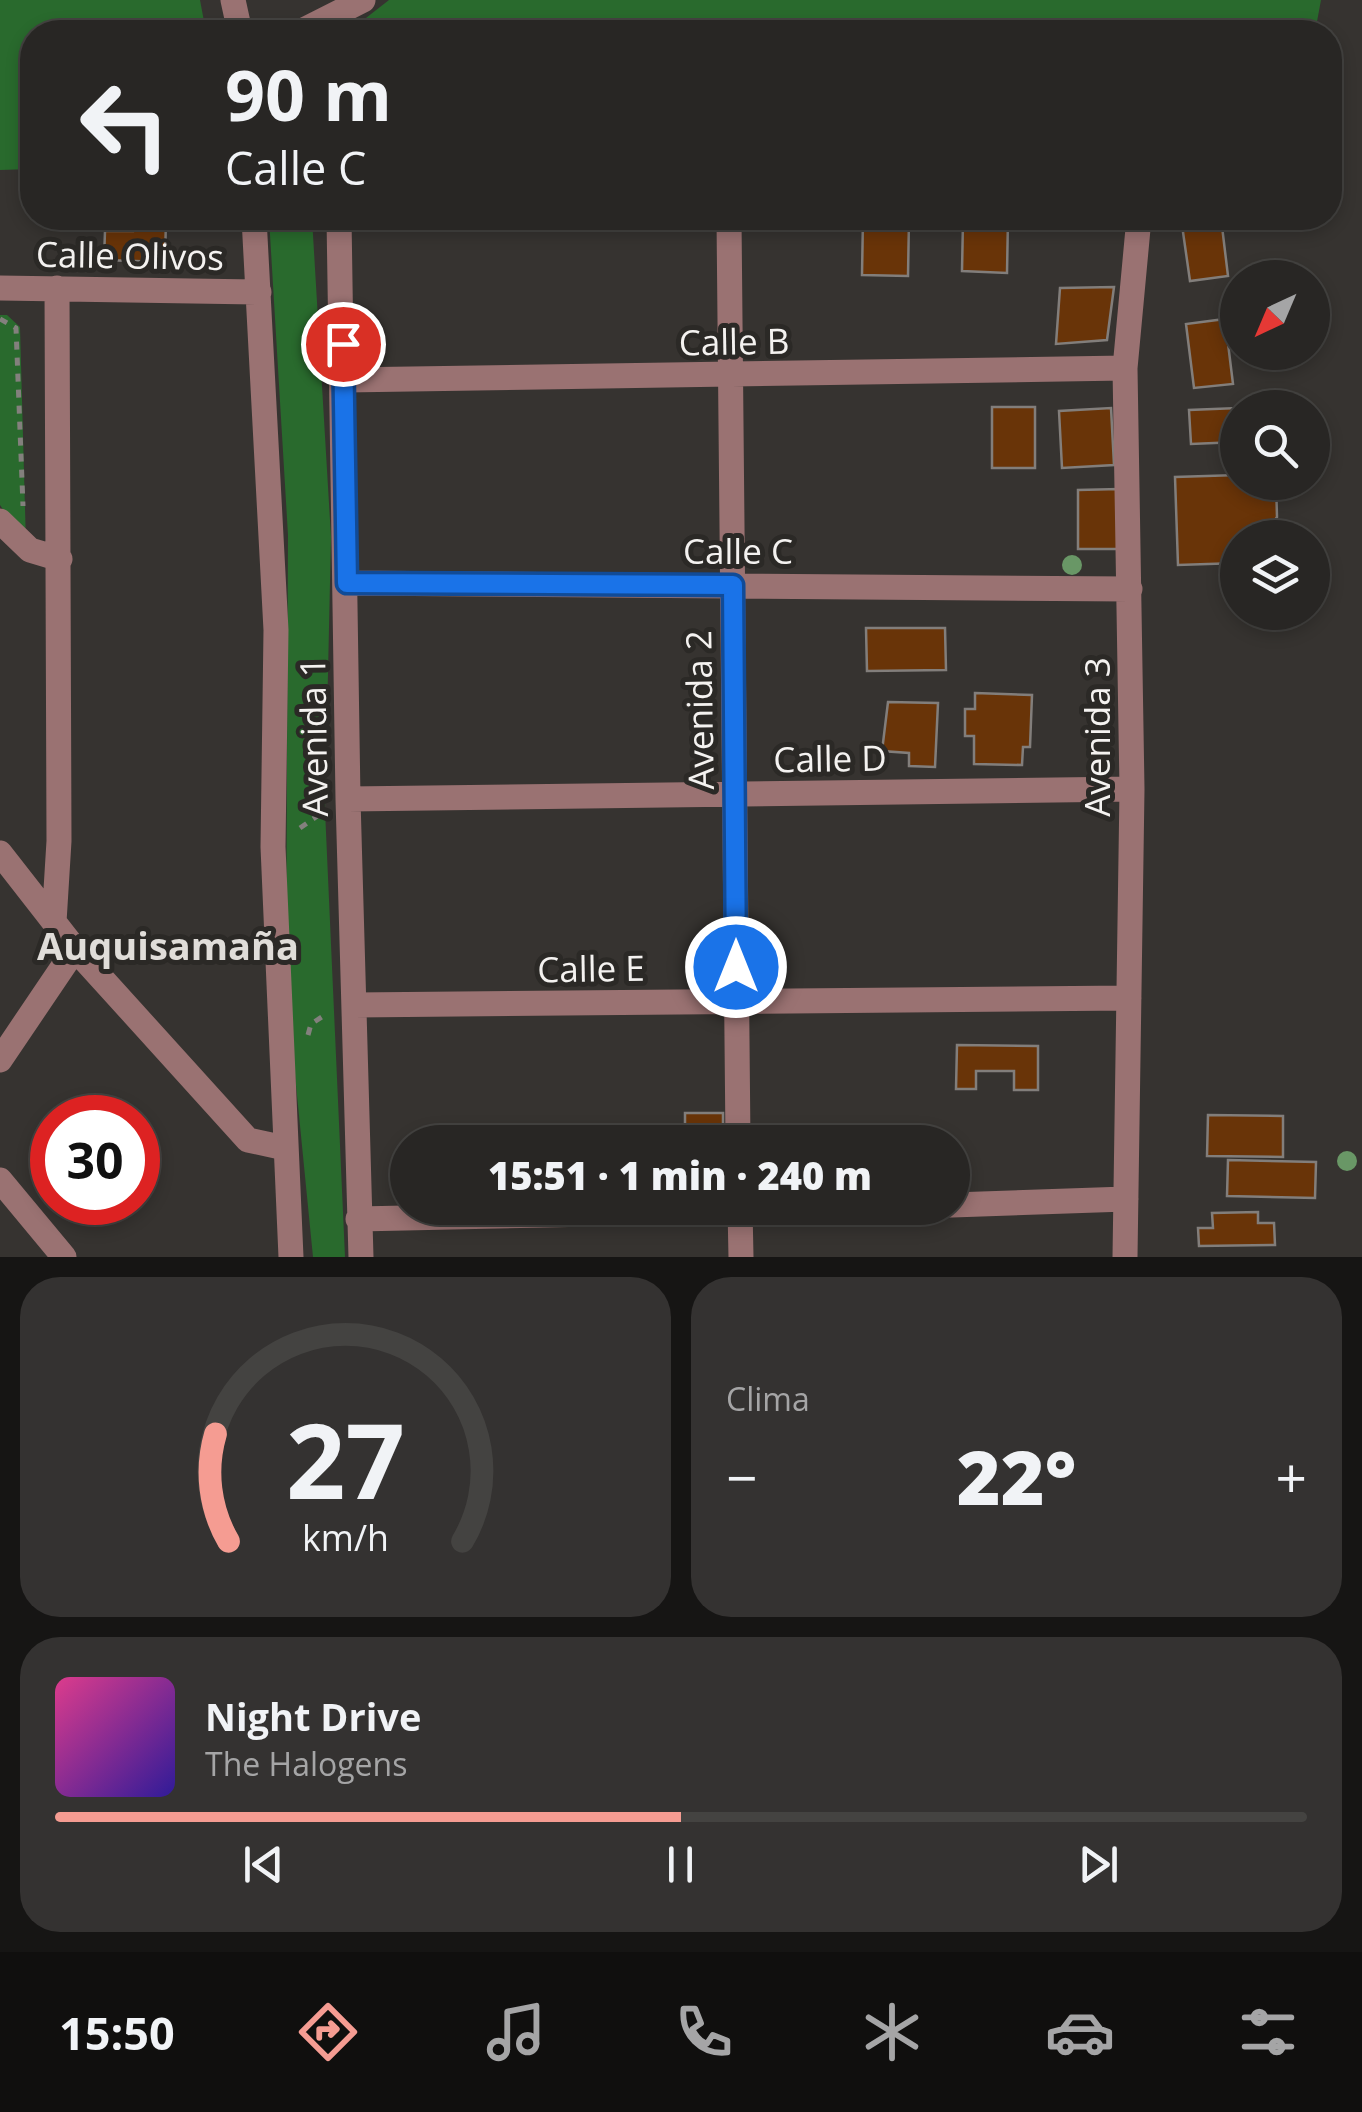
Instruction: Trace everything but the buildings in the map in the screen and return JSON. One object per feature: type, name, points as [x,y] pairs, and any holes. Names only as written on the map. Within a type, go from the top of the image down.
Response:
[{"type":"street","points":[[324,20],[363,0]]},
{"type":"street","points":[[255,230],[276,630],[272,847],[292,1257]]},
{"type":"street","name":"Avenida 1","points":[[337,230],[345,380],[348,799],[361,1257]]},
{"type":"street","name":"Avenida 2","points":[[729,230],[734,377],[738,1125]]},
{"type":"street","name":"Avenida 3","points":[[1125,1257],[1132,789],[1125,368],[1138,230]]},
{"type":"street","name":"Calle Olivos","points":[[0,288],[259,292]]},
{"type":"street","points":[[54,922],[60,560],[57,288]]},
{"type":"street","name":"Calle B","points":[[345,380],[1125,368]]},
{"type":"street","points":[[11,518],[30,550],[60,560]]},
{"type":"street","name":"Calle C","points":[[347,583],[1130,589]]},
{"type":"street","name":"Calle D","points":[[348,799],[1132,789]]},
{"type":"street","points":[[0,852],[75,949],[248,1140],[285,1148]]},
{"type":"street","points":[[0,1060],[75,949]]},
{"type":"street","name":"Calle E","points":[[354,1005],[1129,998]]},
{"type":"street","points":[[0,1180],[64,1257]]},
{"type":"street","points":[[970,1204],[1126,1199]]},
{"type":"street","points":[[358,1218],[390,1217]]},
{"type":"street","points":[[740,1225],[741,1257]]},
{"type":"path","points":[[0,319],[16,328],[11,518]]},
{"type":"path","points":[[272,847],[348,799]]},
{"type":"path","points":[[279,1037],[310,1035],[312,1024],[334,1008],[354,1005]]},
{"type":"green space","points":[[0,0],[200,0],[204,20],[20,20],[20,169],[0,170]]},
{"type":"green space","points":[[389,0],[1321,0],[1317,20],[363,20]]},
{"type":"green space","points":[[270,230],[313,230],[331,537],[325,810],[345,1257],[313,1257],[286,984],[288,535]]},
{"type":"green space","points":[[0,315],[7,315],[20,327],[26,544],[0,505]]},
{"type":"district","name":"Auquisamaña","points":[[168,945]]},
{"type":"route","points":[[343,344],[347,583],[733,585],[736,967]]}]
